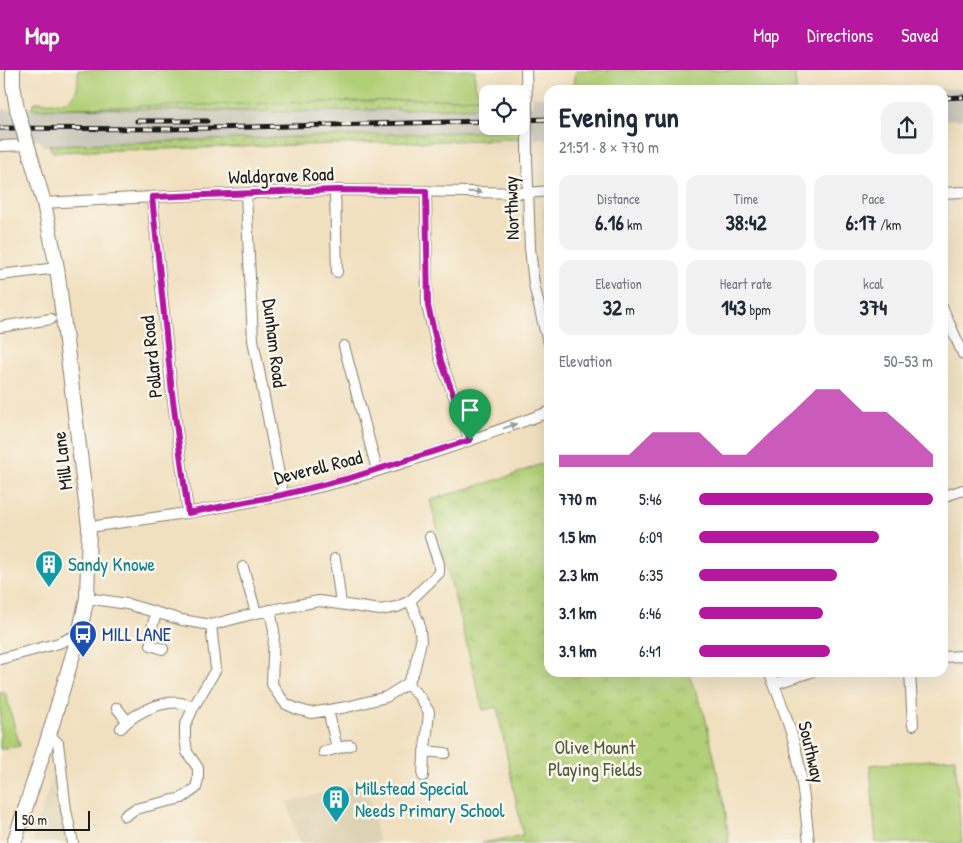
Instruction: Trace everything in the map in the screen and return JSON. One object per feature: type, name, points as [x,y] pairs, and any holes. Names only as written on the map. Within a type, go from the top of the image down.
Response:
[{"type":"street","name":"Mill Lane","points":[[13,70],[13,85],[17,109],[44,203],[58,268],[89,527],[87,598],[79,634],[14,843]]},
{"type":"street","name":"Northway","points":[[526,70],[530,248],[534,284],[544,327]]},
{"type":"street","points":[[0,146],[26,142]]},
{"type":"street","points":[[335,190],[337,272]]},
{"type":"street","name":"Waldgrave Road","points":[[44,203],[335,190],[528,193],[544,191]]},
{"type":"street","points":[[426,191],[428,306],[441,361],[470,440]]},
{"type":"street","points":[[948,193],[963,192]]},
{"type":"street","name":"Dunham Road","points":[[246,194],[253,340],[282,495]]},
{"type":"street","name":"Pollard Road","points":[[152,197],[172,393],[188,513]]},
{"type":"street","points":[[0,275],[58,268]]},
{"type":"street","points":[[0,327],[51,319]]},
{"type":"street","points":[[948,320],[963,354]]},
{"type":"street","points":[[344,346],[377,470]]},
{"type":"street","name":"Deverell Road","points":[[89,527],[188,513],[282,495],[377,470],[544,414]]},
{"type":"street","points":[[948,494],[963,490]]},
{"type":"street","points":[[87,598],[127,604],[182,620],[212,625],[256,613],[319,601],[380,610],[397,607],[410,601],[439,573],[439,564],[430,537]]},
{"type":"street","points":[[424,550],[434,551]]},
{"type":"street","points":[[335,559],[341,604]]},
{"type":"street","points":[[243,568],[256,613]]},
{"type":"street","points":[[270,610],[274,631],[272,684],[286,704],[310,713],[347,707],[386,697],[407,684],[414,671],[421,641],[419,623],[410,601]]},
{"type":"street","points":[[156,613],[148,649],[163,649]]},
{"type":"street","points":[[125,816],[135,810],[182,798],[196,788],[198,768],[187,752],[185,726],[193,708],[216,669],[212,625]]},
{"type":"street","points":[[0,659],[59,643],[79,634]]},
{"type":"street","points":[[948,657],[963,656]]},
{"type":"street","name":"Southway","points":[[771,677],[782,702],[796,750],[805,801],[809,843]]},
{"type":"street","points":[[774,684],[796,677]]},
{"type":"street","points":[[910,677],[913,725]]},
{"type":"street","points":[[407,684],[420,696],[429,712],[423,776]]},
{"type":"street","points":[[117,708],[124,724],[147,710],[172,702],[187,703],[193,708]]},
{"type":"street","points":[[328,710],[337,748]]},
{"type":"street","points":[[48,735],[58,743],[66,810],[73,843]]},
{"type":"street","points":[[324,752],[350,745]]},
{"type":"street","points":[[424,751],[445,753]]},
{"type":"shaded area","points":[[948,88],[963,88],[963,119],[948,120]]},
{"type":"shaded area","points":[[533,97],[544,97],[544,139],[533,139],[533,130],[529,130],[529,106],[533,106]]},
{"type":"shaded area","points":[[479,98],[479,135],[521,135],[521,139],[53,152],[49,146],[43,146],[39,140],[0,140],[0,110]]},
{"type":"shaded area","points":[[54,770],[67,843],[32,843]]},
{"type":"shaded area","name":"Millstead Special Needs Primary School","points":[[365,783],[379,843],[299,843],[287,802]]},
{"type":"green space","points":[[78,70],[475,70],[475,84],[479,92],[479,98],[31,109],[35,102],[62,102],[68,100],[73,97],[78,82]]},
{"type":"green space","points":[[576,70],[795,70],[796,85],[574,85]]},
{"type":"green space","points":[[479,98],[479,107],[292,112],[59,108]]},
{"type":"green space","points":[[479,131],[479,135],[521,135],[521,139],[53,152],[49,145]]},
{"type":"green space","name":"Olive Mount Playing Fields","points":[[541,464],[544,468],[544,677],[690,677],[705,716],[725,807],[729,843],[482,843],[523,835],[497,707],[483,710],[430,500],[513,475]]},
{"type":"green space","points":[[5,692],[20,746],[0,749],[0,693]]},
{"type":"green space","points":[[955,758],[962,843],[876,843],[870,765]]},
{"type":"railway","points":[[948,98],[963,97]]},
{"type":"railway","points":[[529,120],[544,119]]},
{"type":"railway","points":[[137,121],[207,121]]},
{"type":"railway","points":[[0,128],[169,129],[479,121]]},
{"type":"place","name":"Sandy Knowe","points":[[49,588]]},
{"type":"place","name":"MILL LANE","points":[[83,658]]},
{"type":"place","name":"Millstead Special Needs Primary School","points":[[336,823]]},
{"type":"route","points":[[335,190],[426,191],[428,306],[441,361],[470,440],[350,478],[282,495],[188,513],[172,393],[152,197],[335,190]]}]
